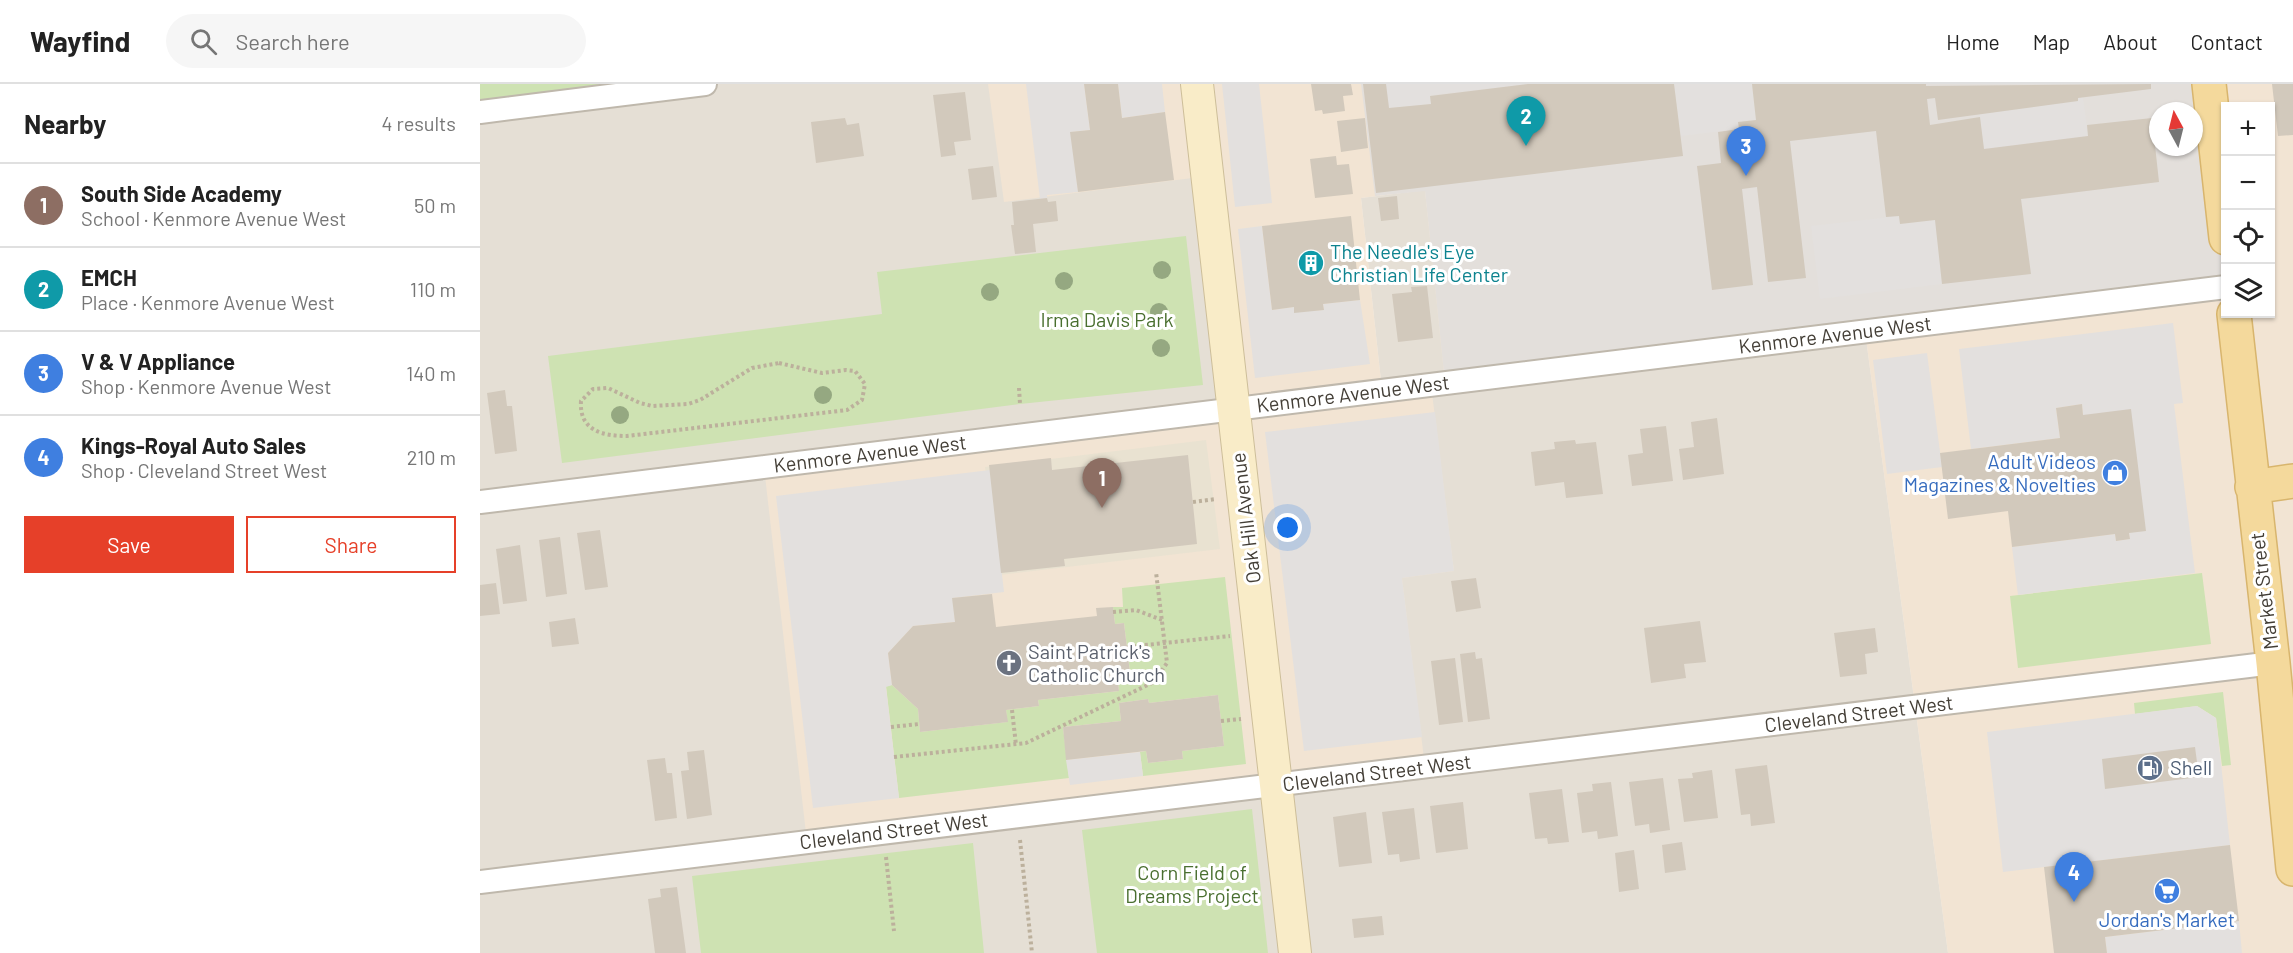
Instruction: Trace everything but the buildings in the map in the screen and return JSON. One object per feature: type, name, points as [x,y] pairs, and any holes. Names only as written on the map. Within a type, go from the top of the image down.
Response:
[{"type":"main road","points":[[2209,84],[2223,210]]},
{"type":"main road","name":"Market Street","points":[[2234,318],[2273,663],[2293,869]]},
{"type":"main road","points":[[2252,487],[2293,481]]},
{"type":"street","points":[[480,112],[705,84]]},
{"type":"street","name":"Oak Hill Avenue","points":[[1197,84],[1295,953]]},
{"type":"street","name":"Kenmore Avenue West","points":[[480,502],[2221,288]]},
{"type":"street","name":"Cleveland Street West","points":[[480,882],[2273,663]]},
{"type":"path","points":[[779,363],[822,373],[855,371],[865,384],[862,400],[847,410],[627,436],[604,434],[588,425],[582,417],[581,410],[581,401],[586,394],[600,387],[608,388],[652,406],[688,404],[700,400],[752,368],[779,363]]},
{"type":"path","points":[[1019,388],[1020,404]]},
{"type":"path","points":[[1193,502],[1216,499]]},
{"type":"path","points":[[894,757],[1026,743],[1154,682],[1167,663],[1156,572]]},
{"type":"path","points":[[1113,612],[1136,609],[1162,620]]},
{"type":"path","points":[[1127,647],[1259,633]]},
{"type":"path","points":[[1012,710],[1016,745]]},
{"type":"path","points":[[891,727],[919,724]]},
{"type":"path","points":[[884,832],[894,931]]},
{"type":"path","points":[[1019,837],[1032,953]]},
{"type":"shaded area","points":[[480,84],[1197,84],[1382,390],[1361,198],[1425,190],[1446,383],[1865,331],[1948,953],[480,953]]},
{"type":"shaded area","points":[[988,84],[2293,84],[2293,953],[1948,953],[1865,331],[1445,383],[1425,190],[1361,198],[1382,390],[1431,385],[1454,571],[1402,578],[1425,767],[807,842],[764,467],[1234,409],[1208,176],[1004,202]]},
{"type":"shaded area","points":[[1026,84],[1084,84],[1090,130],[1071,132],[1078,192],[1047,195],[1047,198],[1040,199]]},
{"type":"shaded area","points":[[1118,84],[1162,84],[1165,112],[1122,118]]},
{"type":"shaded area","points":[[1222,84],[1259,84],[1272,203],[1235,207]]},
{"type":"shaded area","points":[[1361,84],[2209,84],[2221,200],[2221,287],[1445,383],[1425,191],[1375,196]]},
{"type":"shaded area","points":[[1386,84],[1528,84],[1431,95],[1431,104],[1389,108]]},
{"type":"shaded area","points":[[1674,84],[1752,84],[1756,120],[1739,122],[1739,129],[1681,136]]},
{"type":"shaded area","points":[[2083,97],[2088,136],[1984,149],[1979,114],[2078,101],[2078,98]]},
{"type":"shaded area","points":[[1899,216],[1900,224],[1935,220],[1942,284],[1820,299],[1811,226]]},
{"type":"shaded area","points":[[1262,226],[1272,310],[1294,307],[1294,312],[1324,310],[1323,304],[1360,300],[1370,364],[1255,378],[1238,229]]},
{"type":"shaded area","points":[[2173,323],[2183,403],[2174,404],[2195,573],[2018,595],[2012,547],[2115,534],[2116,541],[2130,539],[2129,533],[2083,415],[2082,404],[2056,408],[2060,438],[1971,449],[1959,349]]},
{"type":"shaded area","points":[[1927,353],[1942,467],[1887,474],[1873,360]]},
{"type":"shaded area","points":[[1435,412],[1454,571],[1402,578],[1422,737],[1304,751],[1265,432]]},
{"type":"shaded area","points":[[1206,440],[1220,549],[1000,575],[985,467]]},
{"type":"shaded area","points":[[990,470],[1004,592],[953,598],[955,622],[913,626],[888,653],[892,685],[886,687],[899,798],[813,808],[776,496]]},
{"type":"shaded area","points":[[2197,706],[2216,718],[2230,845],[2003,872],[1987,732]]},
{"type":"shaded area","points":[[1140,752],[1143,776],[1070,785],[1066,760]]},
{"type":"shaded area","points":[[2239,921],[2242,953],[2107,953],[2105,937]]},
{"type":"green space","points":[[480,84],[705,84],[480,112]]},
{"type":"green space","name":"Irma Davis Park","points":[[1186,236],[1203,385],[1020,404],[562,463],[548,356],[882,314],[877,272]]},
{"type":"green space","points":[[2202,573],[2211,644],[2018,668],[2010,596]]},
{"type":"green space","points":[[1225,577],[1246,764],[1143,776],[1140,752],[1146,751],[1148,763],[1183,759],[1182,751],[1224,746],[1218,695],[1149,703],[1148,699],[1119,703],[1121,721],[1063,727],[1069,778],[899,798],[886,686],[892,685],[918,709],[920,732],[1007,722],[1006,710],[1039,706],[1038,700],[1119,691],[1117,674],[1130,672],[1124,623],[1115,624],[1113,607],[1123,607],[1122,588]]},
{"type":"green space","points":[[2223,692],[2231,765],[2222,766],[2216,718],[2197,706],[2135,714],[2134,703]]},
{"type":"green space","name":"Corn Field of Dreams Project","points":[[1252,809],[1268,953],[1097,953],[1082,830]]},
{"type":"green space","points":[[973,843],[984,953],[701,953],[692,876]]},
{"type":"place","name":"EMCH","points":[[1526,146]]},
{"type":"place","name":"V & V Appliance","points":[[1746,176]]},
{"type":"place","name":"The Needle's Eye Christian Life Center","points":[[1311,263]]},
{"type":"place","name":"Adult Videos Magazines & Novelties","points":[[2115,473]]},
{"type":"place","name":"South Side Academy","points":[[1102,508]]},
{"type":"place","name":"Saint Patrick's Catholic Church","points":[[1009,663]]},
{"type":"place","name":"Shell","points":[[2150,768]]},
{"type":"place","name":"Jordan's Market","points":[[2167,891]]},
{"type":"place","name":"Kings-Royal Auto Sales","points":[[2074,902]]}]
